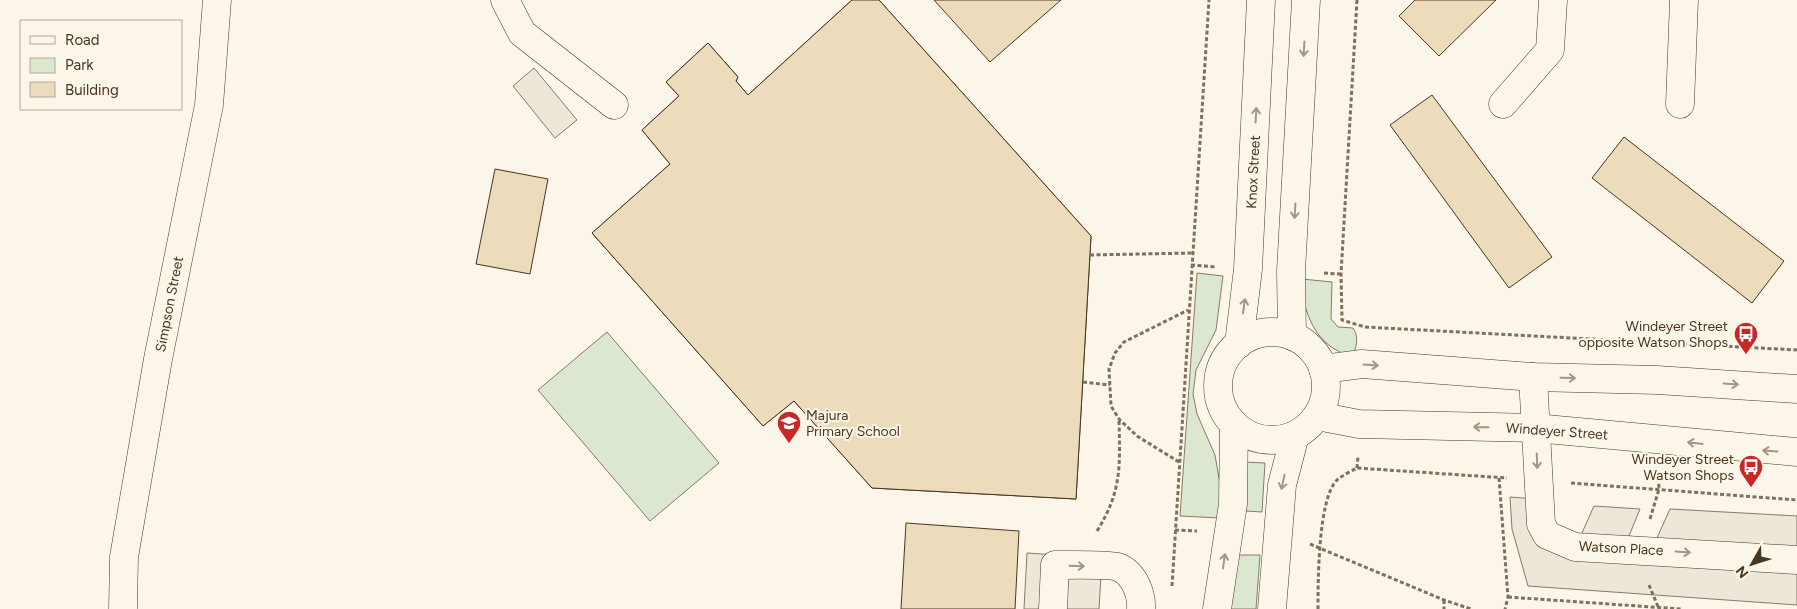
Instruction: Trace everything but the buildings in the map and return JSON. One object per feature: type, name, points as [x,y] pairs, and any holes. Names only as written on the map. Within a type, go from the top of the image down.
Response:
[{"type":"street","name":"Simpson Street","points":[[123,609],[124,557],[158,359],[209,105],[217,0]]},
{"type":"street","points":[[505,0],[522,33],[614,105]]},
{"type":"street","name":"Knox Street","points":[[1238,344],[1248,269],[1261,0]]},
{"type":"street","points":[[1292,336],[1291,271],[1306,0]]},
{"type":"street","points":[[1504,104],[1550,50],[1554,0]]},
{"type":"street","points":[[1680,104],[1684,0]]},
{"type":"street","points":[[1275,332],[1292,336],[1310,348],[1323,370],[1324,398],[1316,416],[1307,427],[1295,435],[1283,439],[1261,439],[1249,435],[1234,424],[1221,404],[1218,380],[1226,358],[1238,344],[1261,333],[1275,332]]},
{"type":"street","points":[[1323,370],[1362,364],[1533,377],[1657,380],[1797,389]]},
{"type":"street","name":"Watson Place","points":[[1533,377],[1537,481],[1541,524],[1547,535],[1575,547],[1797,560]]},
{"type":"street","name":"Windeyer Street","points":[[1316,416],[1359,424],[1535,428],[1797,452]]},
{"type":"street","points":[[1217,609],[1232,504],[1234,424]]},
{"type":"street","points":[[1272,609],[1282,485],[1295,435]]},
{"type":"street","points":[[1054,609],[1055,565],[1118,567],[1136,582],[1142,602],[1141,609]]},
{"type":"path","points":[[1172,589],[1188,309],[1209,0]]},
{"type":"path","points":[[1357,0],[1341,274],[1342,320],[1365,327],[1797,350]]},
{"type":"path","points":[[1090,255],[1192,253]]},
{"type":"path","points":[[1180,462],[1137,436],[1119,419],[1112,406],[1109,369],[1115,353],[1124,342],[1188,309]]},
{"type":"path","points":[[1082,382],[1110,385]]},
{"type":"path","points":[[1097,531],[1107,514],[1116,492],[1120,453],[1119,419]]},
{"type":"path","points":[[1318,609],[1319,547],[1329,494],[1336,481],[1357,468],[1797,500]]},
{"type":"path","points":[[1499,478],[1508,597],[1506,609]]},
{"type":"path","points":[[1319,547],[1444,600],[1471,609]]},
{"type":"path","points":[[1645,576],[1660,608]]},
{"type":"path","points":[[1508,597],[1681,609]]},
{"type":"path","points":[[1444,600],[1444,609]]},
{"type":"green space","points":[[1197,273],[1223,276],[1216,330],[1196,370],[1193,394],[1197,414],[1215,455],[1220,484],[1220,518],[1180,516]]},
{"type":"green space","points":[[1302,279],[1332,282],[1331,319],[1338,327],[1353,328],[1355,331],[1357,342],[1352,356],[1340,352],[1320,337],[1308,316]]},
{"type":"green space","points":[[607,332],[719,463],[650,521],[538,390]]},
{"type":"green space","points":[[1243,462],[1265,463],[1262,512],[1246,511]]},
{"type":"green space","points":[[1238,555],[1260,555],[1256,609],[1228,609]]},
{"type":"shaded area","points":[[534,68],[577,120],[555,138],[513,86]]},
{"type":"shaded area","points":[[1510,497],[1548,500],[1555,530],[1581,535],[1594,506],[1640,509],[1629,536],[1656,540],[1670,509],[1797,516],[1797,605],[1528,586],[1512,529]]},
{"type":"shaded area","points":[[1027,553],[1102,558],[1099,609],[1024,609]]},
{"type":"place","name":"Windeyer Street opposite Watson Shops","points":[[1746,355]]},
{"type":"place","name":"Majura Primary School","points":[[789,444]]},
{"type":"place","name":"Windeyer Street Watson Shops","points":[[1751,488]]}]
